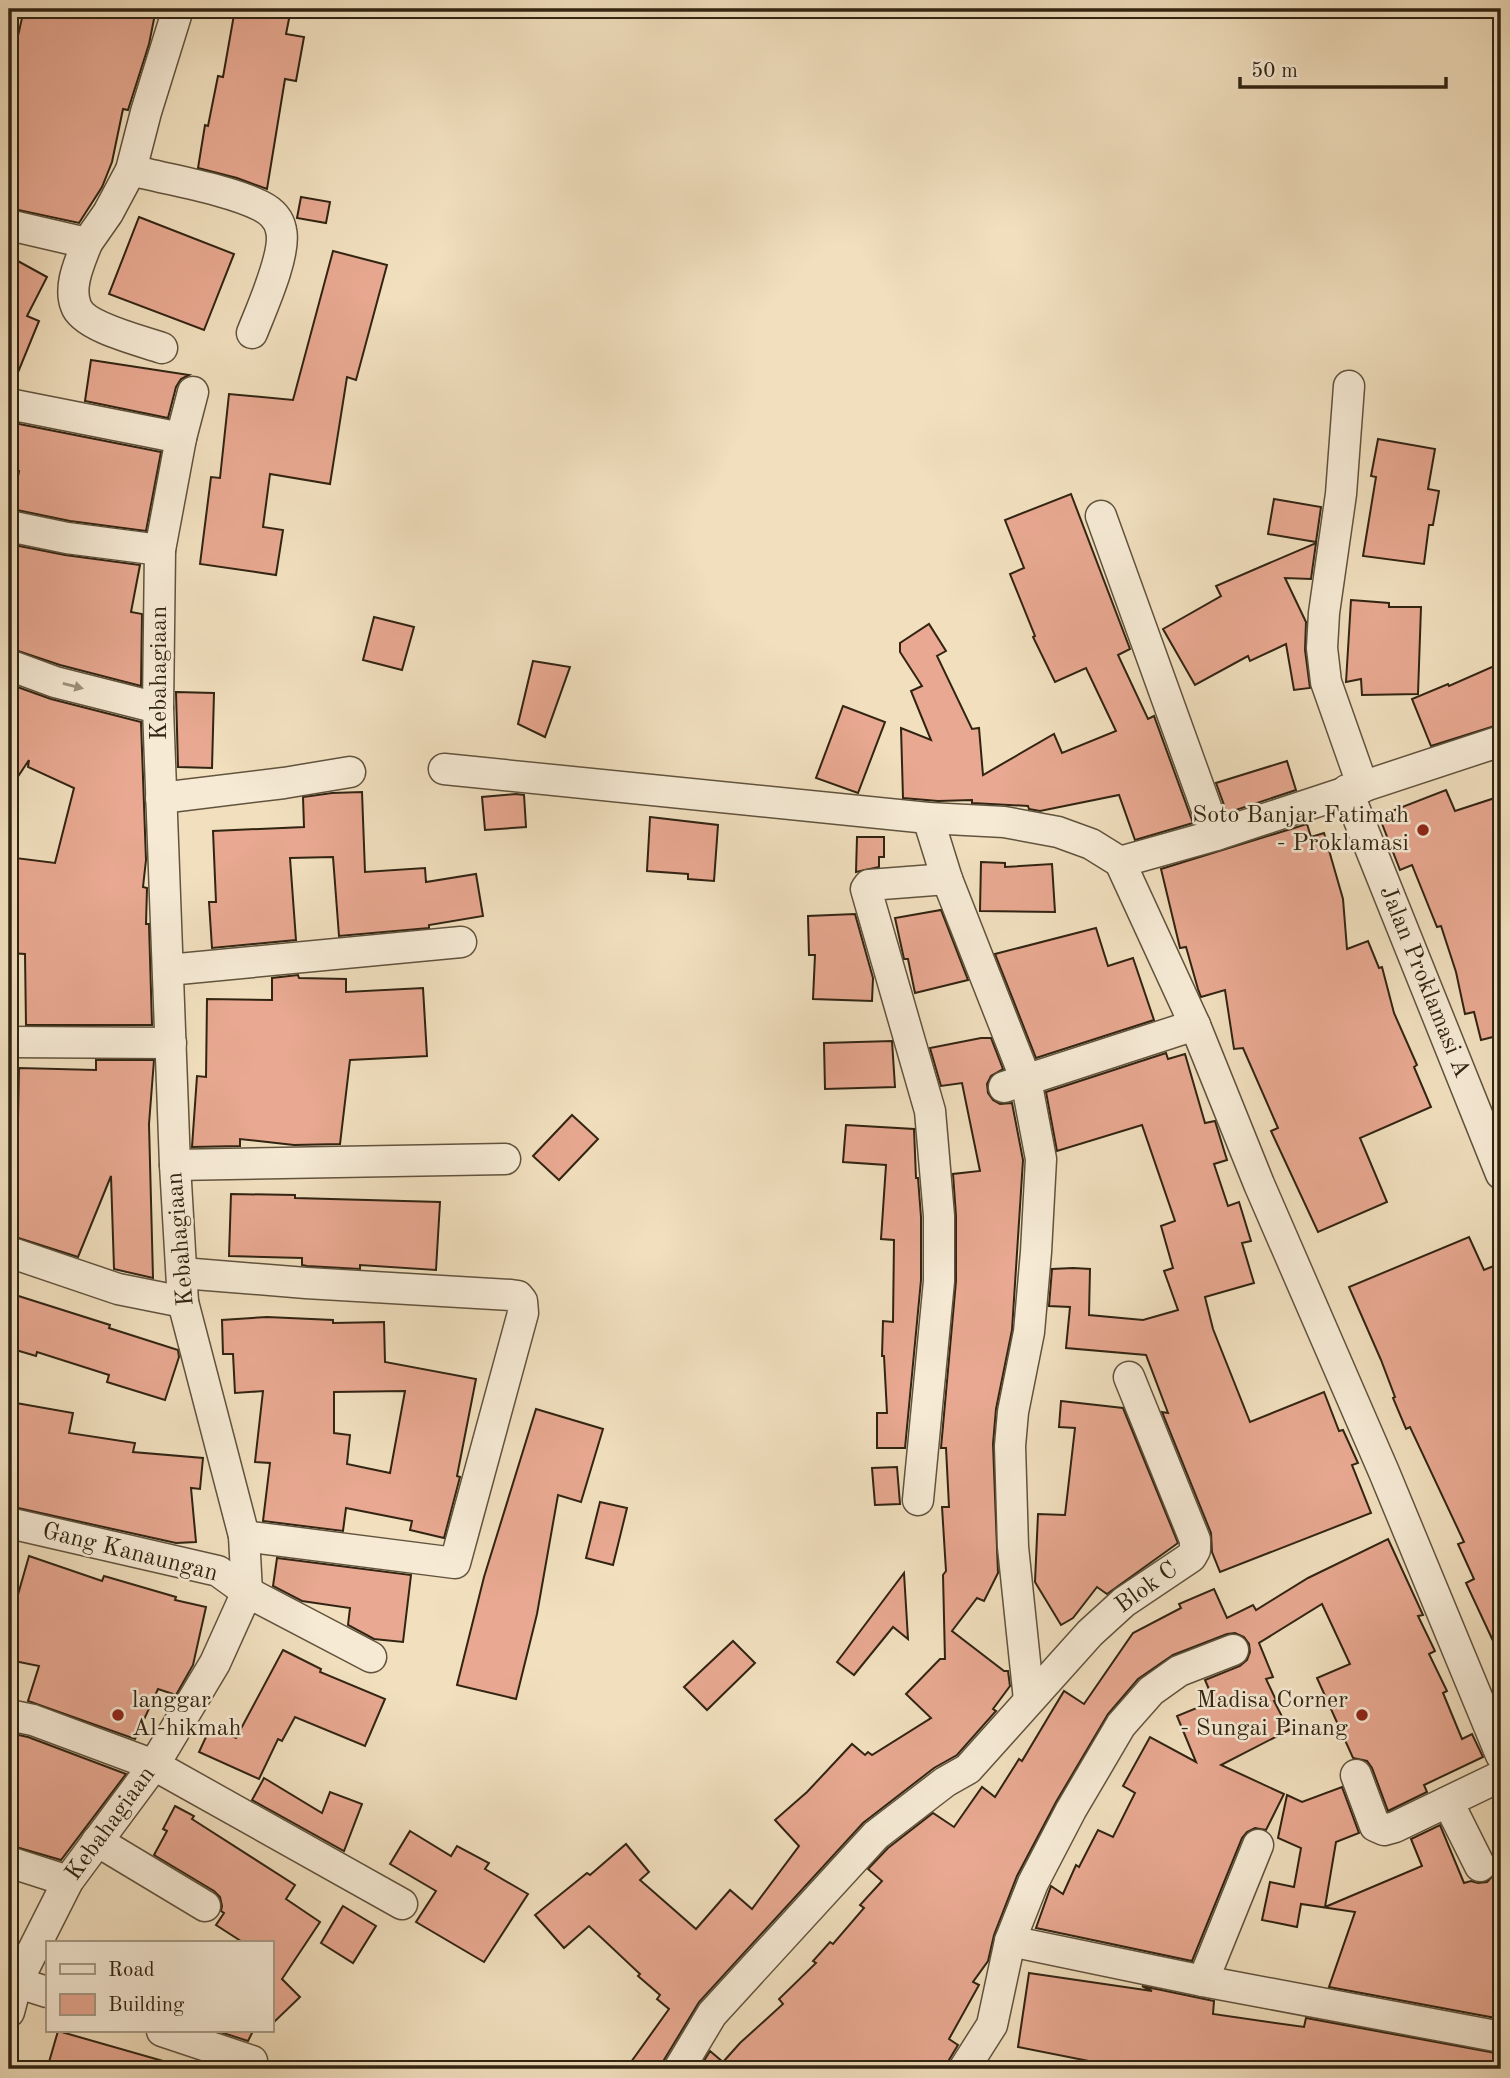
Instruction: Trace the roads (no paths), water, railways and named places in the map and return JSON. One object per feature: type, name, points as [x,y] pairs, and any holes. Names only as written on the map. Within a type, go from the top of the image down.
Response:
[{"type":"street","points":[[162,348],[85,319],[76,307],[76,273],[87,243],[108,213],[131,170],[178,9]]},
{"type":"street","points":[[131,170],[229,195],[262,206],[277,218],[282,233],[278,261],[252,333]]},
{"type":"street","points":[[9,225],[87,243]]},
{"type":"street","name":"Jalan Proklamasi A","points":[[1349,386],[1341,494],[1324,613],[1322,648],[1326,682],[1355,789],[1501,1174]]},
{"type":"street","name":"Kebahagiaan","points":[[9,2012],[13,1981],[68,1881],[153,1765],[215,1663],[247,1592],[244,1536],[183,1302],[175,1165],[158,708],[160,550],[181,438],[193,392]]},
{"type":"street","points":[[9,404],[181,438]]},
{"type":"street","points":[[1101,516],[1216,835]]},
{"type":"street","points":[[9,526],[67,538],[160,550]]},
{"type":"street","points":[[9,665],[55,682],[158,708]]},
{"type":"street","points":[[1120,862],[1216,835],[1501,741]]},
{"type":"street","points":[[444,769],[928,818],[1004,822],[1058,832],[1091,844],[1120,862],[1195,1025],[1259,1184],[1384,1472],[1501,1755]]},
{"type":"street","points":[[161,798],[350,772]]},
{"type":"street","points":[[679,2069],[712,2014],[876,1835],[945,1782],[968,1769],[1029,1700],[1013,1546],[1010,1446],[1013,1412],[1029,1332],[1037,1252],[1041,1159],[928,818]]},
{"type":"street","points":[[918,1500],[939,1281],[939,1216],[930,1111],[866,889],[869,886],[947,878]]},
{"type":"street","points":[[168,970],[461,943]]},
{"type":"street","points":[[1015,1084],[1195,1025]]},
{"type":"street","points":[[9,1042],[171,1043]]},
{"type":"street","points":[[175,1165],[505,1159]]},
{"type":"street","points":[[9,1252],[118,1289],[183,1302]]},
{"type":"street","points":[[182,1273],[511,1295],[522,1301],[523,1313],[456,1563],[244,1536]]},
{"type":"street","name":"Blok C","points":[[1029,1700],[1090,1633],[1124,1602],[1191,1557],[1195,1550],[1195,1540],[1129,1377]]},
{"type":"street","name":"Gang Kanaungan","points":[[9,1523],[218,1571],[247,1592],[371,1657]]},
{"type":"street","points":[[964,2069],[992,2025],[1010,1941],[1033,1883],[1071,1810],[1121,1725],[1151,1691],[1179,1671],[1233,1650]]},
{"type":"street","points":[[9,1715],[33,1720],[153,1765],[402,1905]]},
{"type":"street","points":[[1356,1775],[1375,1826],[1384,1830],[1501,1776]]},
{"type":"street","points":[[1448,1802],[1480,1866]]},
{"type":"street","points":[[97,1841],[205,1906]]},
{"type":"street","points":[[1203,1981],[1258,1845]]},
{"type":"street","points":[[9,1862],[68,1881]]},
{"type":"street","points":[[1010,1941],[1203,1981],[1501,2037]]},
{"type":"street","points":[[13,1981],[46,1992]]},
{"type":"street","points":[[165,2032],[252,2061]]},
{"type":"place","name":"Soto Banjar Fatimah - Proklamasi","points":[[1423,830]]},
{"type":"place","name":"langgar Al-hikmah","points":[[118,1715]]},
{"type":"place","name":"Madisa Corner - Sungai Pinang","points":[[1362,1715]]}]
